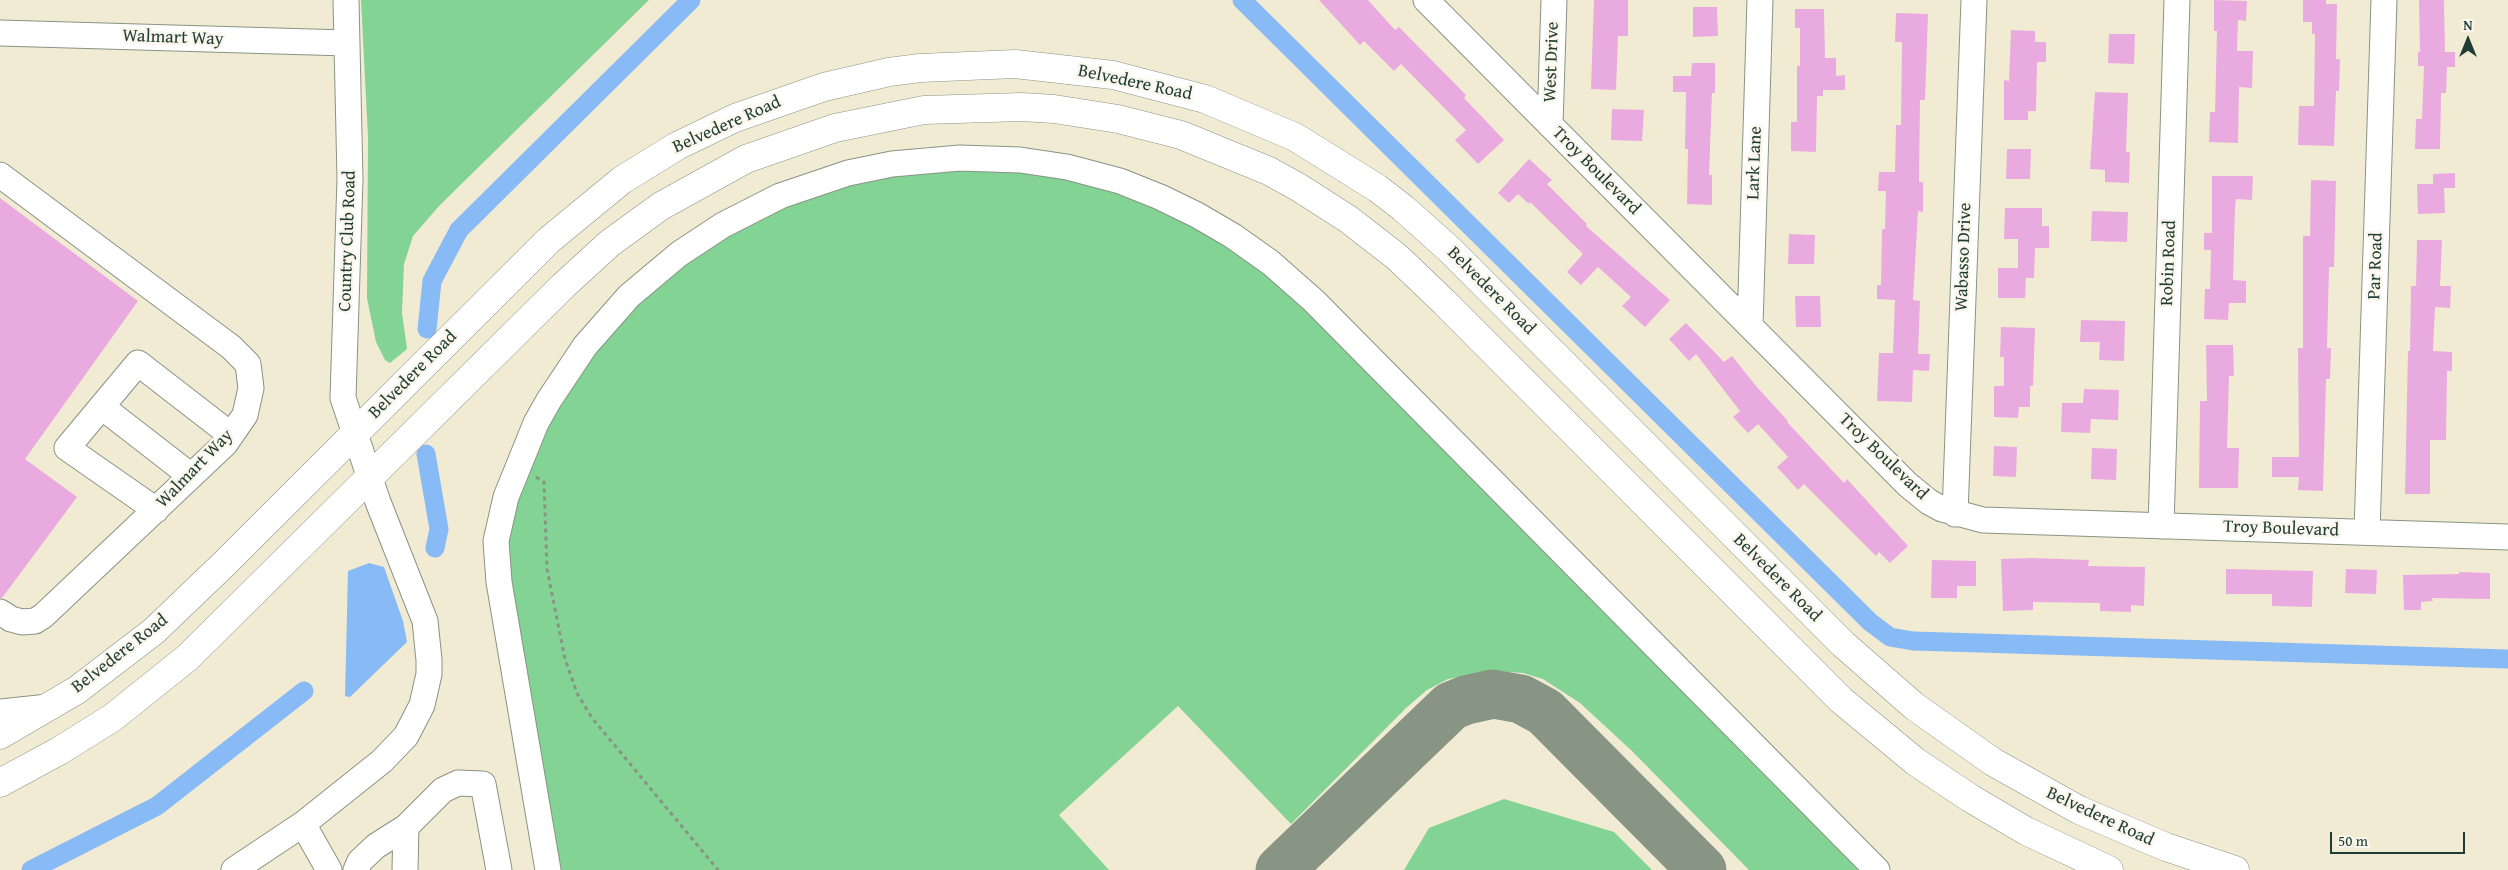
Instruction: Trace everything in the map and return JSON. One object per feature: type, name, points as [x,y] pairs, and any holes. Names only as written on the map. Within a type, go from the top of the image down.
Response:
[{"type":"main road","name":"Belvedere Road","points":[[0,735],[50,707],[104,671],[154,631],[571,220],[622,180],[677,146],[765,106],[841,83],[920,68],[999,64],[1081,70],[1174,89],[1265,123],[1323,153],[1377,188],[1427,228],[1843,644],[1890,686],[1940,726],[1993,762],[2078,810],[2166,847],[2235,870]]},
{"type":"main road","points":[[0,783],[105,722],[163,679],[211,636],[586,264],[633,224],[675,197],[746,159],[835,128],[924,110],[988,106],[1054,109],[1118,118],[1181,135],[1240,158],[1298,187],[1348,219],[1397,257],[1817,678],[1884,736],[1916,762],[1984,806],[2026,831],[2109,870]]},
{"type":"main road","points":[[1613,473],[1644,444]]},
{"type":"street","name":"Country Club Road","points":[[234,870],[303,824],[398,746],[418,716],[426,690],[430,645],[425,621],[370,478],[343,398],[350,180],[346,0]]},
{"type":"street","name":"Troy Boulevard","points":[[1426,0],[1907,484],[1930,502],[1955,514],[1983,520],[2508,537]]},
{"type":"street","name":"West Drive","points":[[1550,125],[1554,0]]},
{"type":"street","name":"Lark Lane","points":[[1750,326],[1760,0]]},
{"type":"street","name":"Wabasso Drive","points":[[1955,514],[1974,0]]},
{"type":"street","name":"Robin Road","points":[[2161,526],[2178,0]]},
{"type":"street","name":"Par Road","points":[[2367,532],[2384,0]]},
{"type":"street","name":"Walmart Way","points":[[0,33],[347,43]]},
{"type":"street","points":[[548,870],[496,558],[498,527],[518,466],[549,400],[585,346],[611,315],[651,276],[700,239],[758,206],[811,184],[848,173],[892,164],[960,158],[1020,160],[1067,168],[1120,181],[1160,197],[1233,236],[1271,263],[1314,301],[1877,870]]},
{"type":"street","name":"Walmart Way","points":[[0,175],[231,347],[248,364],[251,388],[244,415],[225,444],[43,616],[34,621],[22,622],[11,619],[0,612]]},
{"type":"street","points":[[156,510],[67,448],[138,363],[231,435]]},
{"type":"street","points":[[102,407],[191,476]]},
{"type":"street","points":[[0,712],[50,707]]},
{"type":"street","points":[[356,870],[360,861],[376,846],[397,834],[450,785],[483,784],[499,870]]},
{"type":"street","points":[[303,824],[330,870]]},
{"type":"street","points":[[370,870],[385,854],[397,834]]},
{"type":"street","points":[[397,834],[405,870]]},
{"type":"path","points":[[518,466],[544,482],[547,569],[564,659],[577,693],[592,718],[718,870]]},
{"type":"green space","points":[[361,0],[649,0],[440,205],[413,236],[404,264],[402,313],[407,349],[390,363],[385,360],[376,342],[367,298],[368,137]]},
{"type":"green space","points":[[1001,170],[1069,178],[1117,191],[1162,209],[1203,231],[1250,262],[1295,299],[1864,870],[1749,870],[1632,751],[1580,703],[1543,679],[1523,673],[1494,671],[1448,679],[1427,690],[1406,708],[1291,824],[1178,706],[1059,815],[1109,870],[559,870],[507,568],[506,539],[511,519],[544,432],[584,363],[652,289],[716,240],[817,191],[915,171]]},
{"type":"green space","points":[[1504,799],[1614,832],[1652,870],[1404,870],[1429,828]]},
{"type":"water","points":[[369,563],[384,567],[403,621],[407,642],[350,697],[345,696],[348,571]]},
{"type":"building","points":[[1319,0],[1368,0],[1395,30],[1399,27],[1466,95],[1464,98],[1504,140],[1478,164],[1455,140],[1466,130],[1401,64],[1394,71],[1364,41],[1360,45]]},
{"type":"building","points":[[1594,0],[1628,0],[1628,36],[1618,36],[1616,90],[1591,89]]},
{"type":"building","points":[[2214,0],[2247,1],[2246,21],[2238,20],[2237,51],[2253,51],[2252,88],[2239,87],[2238,143],[2209,142],[2210,112],[2215,112],[2217,31],[2214,31]]},
{"type":"building","points":[[2303,0],[2326,0],[2326,4],[2337,4],[2336,59],[2340,59],[2339,91],[2336,91],[2334,146],[2298,145],[2299,106],[2314,106],[2315,34],[2312,34],[2312,22],[2303,22]]},
{"type":"building","points":[[2419,0],[2444,0],[2445,52],[2455,52],[2455,67],[2447,67],[2446,93],[2441,93],[2440,149],[2415,149],[2416,119],[2422,119],[2424,66],[2418,66],[2418,52],[2420,52]]},
{"type":"building","points":[[1693,7],[1717,7],[1718,36],[1693,37]]},
{"type":"building","points":[[1795,9],[1824,9],[1825,58],[1836,58],[1836,76],[1845,75],[1845,90],[1823,90],[1823,96],[1817,96],[1816,152],[1791,151],[1791,122],[1797,122],[1797,66],[1800,66],[1800,28],[1795,28]]},
{"type":"building","points":[[1896,13],[1928,14],[1925,100],[1920,100],[1919,182],[1923,182],[1923,212],[1918,211],[1913,300],[1920,301],[1918,354],[1930,354],[1929,371],[1913,370],[1912,402],[1877,401],[1879,353],[1893,353],[1895,300],[1877,299],[1877,285],[1881,285],[1882,229],[1885,229],[1886,191],[1878,191],[1879,172],[1895,172],[1896,125],[1901,125],[1902,42],[1895,42]]},
{"type":"building","points":[[2011,30],[2035,31],[2035,42],[2046,42],[2046,62],[2037,62],[2036,111],[2028,111],[2028,120],[2004,120],[2004,80],[2009,81]]},
{"type":"building","points":[[2109,34],[2135,34],[2134,64],[2108,63]]},
{"type":"building","points":[[1692,63],[1715,63],[1715,93],[1712,93],[1709,175],[1712,175],[1712,205],[1687,204],[1688,149],[1685,149],[1686,92],[1673,92],[1673,76],[1691,76]]},
{"type":"building","points":[[2095,92],[2128,93],[2126,152],[2130,152],[2129,183],[2105,182],[2105,170],[2090,169]]},
{"type":"building","points":[[1612,109],[1644,110],[1642,141],[1611,140]]},
{"type":"building","points":[[2007,149],[2031,149],[2030,179],[2006,179]]},
{"type":"building","points":[[1529,159],[1552,180],[1547,184],[1587,224],[1586,226],[1670,300],[1645,327],[1622,306],[1631,297],[1598,267],[1581,285],[1567,272],[1583,254],[1530,202],[1529,204],[1518,194],[1509,203],[1498,193]]},
{"type":"building","points":[[2455,173],[2455,188],[2444,188],[2445,213],[2418,214],[2417,184],[2433,184],[2433,174]]},
{"type":"building","points":[[2212,176],[2253,176],[2252,200],[2236,199],[2235,208],[2233,280],[2246,281],[2246,303],[2229,303],[2228,320],[2204,319],[2205,289],[2210,289],[2211,250],[2204,250],[2204,233],[2212,233]]},
{"type":"building","points":[[2311,180],[2336,181],[2334,267],[2329,267],[2327,348],[2331,348],[2330,379],[2326,379],[2323,491],[2298,490],[2299,477],[2272,477],[2272,457],[2299,457],[2298,348],[2303,348],[2303,236],[2310,236]]},
{"type":"building","points":[[0,198],[138,301],[25,459],[77,497],[2,598],[0,598]]},
{"type":"building","points":[[2005,208],[2042,208],[2042,226],[2049,226],[2049,248],[2035,248],[2034,278],[2026,278],[2025,298],[1998,298],[1998,268],[2018,268],[2018,239],[2004,239]]},
{"type":"building","points":[[2092,211],[2128,212],[2127,242],[2091,241]]},
{"type":"building","points":[[1789,234],[1815,235],[1814,264],[1788,264]]},
{"type":"building","points":[[2417,240],[2442,240],[2440,286],[2451,286],[2450,308],[2435,307],[2433,351],[2452,352],[2452,371],[2447,371],[2446,440],[2430,440],[2430,494],[2405,494],[2411,286],[2416,286]]},
{"type":"building","points":[[1795,296],[1820,296],[1821,327],[1796,327]]},
{"type":"building","points":[[2081,320],[2125,321],[2124,361],[2099,360],[2100,342],[2080,342]]},
{"type":"building","points":[[1686,323],[1724,362],[1732,356],[1787,422],[1844,483],[1847,479],[1908,546],[1890,563],[1879,552],[1876,556],[1804,484],[1798,490],[1777,467],[1788,457],[1758,424],[1748,433],[1733,417],[1740,411],[1696,354],[1689,361],[1669,339]]},
{"type":"building","points":[[2001,327],[2035,328],[2033,386],[2030,386],[2030,407],[2019,407],[2018,418],[1994,417],[1994,386],[2004,386],[2004,357],[2000,357]]},
{"type":"building","points":[[2206,345],[2233,345],[2234,376],[2229,376],[2227,448],[2239,448],[2238,488],[2199,488],[2200,401],[2207,401]]},
{"type":"building","points":[[2084,389],[2119,390],[2118,420],[2091,419],[2090,433],[2061,432],[2062,403],[2083,403]]},
{"type":"building","points":[[1994,446],[2017,447],[2016,477],[1993,476]]},
{"type":"building","points":[[2092,448],[2117,449],[2116,480],[2091,479]]},
{"type":"building","points":[[2001,559],[2089,560],[2088,566],[2145,567],[2144,606],[2131,605],[2131,612],[2100,611],[2100,603],[2033,602],[2033,610],[2003,611]]},
{"type":"building","points":[[1932,560],[1976,561],[1976,586],[1957,586],[1957,598],[1931,598]]},
{"type":"building","points":[[2226,569],[2313,571],[2312,607],[2272,606],[2272,594],[2226,594]]},
{"type":"building","points":[[2346,569],[2377,570],[2376,594],[2345,593]]},
{"type":"building","points":[[2459,572],[2490,573],[2490,599],[2432,598],[2433,601],[2421,602],[2421,610],[2404,610],[2403,575],[2459,574]]},
{"type":"waterway","points":[[427,329],[432,281],[459,230],[691,0]]},
{"type":"waterway","points":[[1242,0],[1870,622],[1890,637],[1913,641],[2508,659]]},
{"type":"waterway","points":[[426,454],[439,529],[435,548]]},
{"type":"waterway","points":[[31,870],[157,806],[304,691]]},
{"type":"taxiway","points":[[1280,870],[1451,706],[1466,700],[1493,694],[1521,699],[1545,712],[1702,870]]}]
